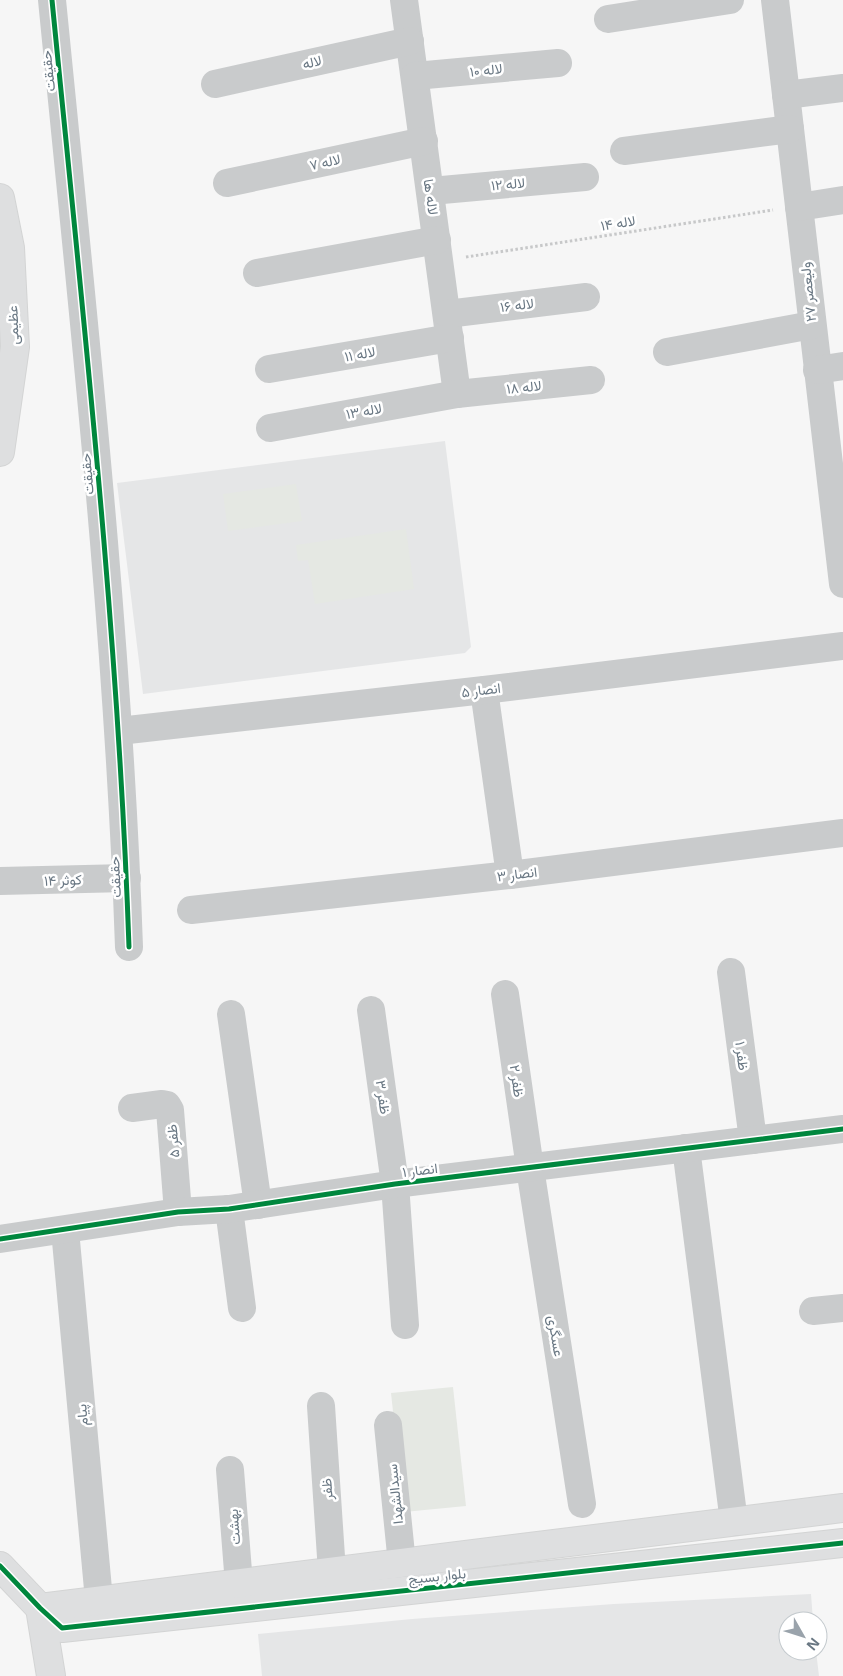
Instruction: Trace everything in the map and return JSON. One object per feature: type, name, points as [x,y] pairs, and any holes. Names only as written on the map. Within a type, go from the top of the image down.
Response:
[{"type":"street","name":"حقیقت","points":[[52,0],[94,423],[119,731],[129,947]]},
{"type":"street","name":"لاله ها","points":[[404,0],[458,394]]},
{"type":"street","points":[[608,19],[730,0]]},
{"type":"street","name":"ولیعصر ۲۷","points":[[775,0],[812,325],[830,368],[843,584]]},
{"type":"street","name":"لاله","points":[[215,84],[410,41]]},
{"type":"street","name":"لاله ۱۰","points":[[415,76],[558,63]]},
{"type":"street","points":[[786,95],[843,88]]},
{"type":"street","points":[[624,151],[790,128]]},
{"type":"street","name":"لاله ۷","points":[[227,183],[424,141]]},
{"type":"street","name":"لاله ۱۲","points":[[430,192],[585,177]]},
{"type":"street","name":"عظیمی","points":[[0,198],[15,347],[0,452]]},
{"type":"street","points":[[799,207],[843,200]]},
{"type":"street","points":[[257,273],[438,250]]},
{"type":"street","name":"لاله ۱۶","points":[[449,326],[586,297]]},
{"type":"street","points":[[667,352],[812,325]]},
{"type":"street","name":"لاله ۱۱","points":[[269,369],[449,326]]},
{"type":"street","name":"لاله ۱۸","points":[[458,394],[591,380]]},
{"type":"street","name":"لاله ۱۳","points":[[270,428],[458,394]]},
{"type":"street","name":"انصار ۵","points":[[119,731],[484,690],[843,646]]},
{"type":"street","points":[[484,690],[510,875]]},
{"type":"street","name":"انصار ۳","points":[[191,910],[510,875],[843,833]]},
{"type":"street","name":"کوثر ۱۴","points":[[0,881],[127,878]]},
{"type":"street","name":"ظفر ۱","points":[[731,972],[753,1140]]},
{"type":"street","name":"ظفر ۲","points":[[505,994],[530,1168]]},
{"type":"street","name":"ظفر ۳","points":[[372,1010],[395,1184],[405,1325]]},
{"type":"street","points":[[231,1014],[258,1205]]},
{"type":"street","name":"ظفر ۵","points":[[132,1108],[162,1104],[167,1105],[170,1110],[178,1212]]},
{"type":"street","name":"انصار ۱","points":[[0,1240],[178,1212],[229,1209],[395,1184],[843,1128]]},
{"type":"street","points":[[686,1148],[734,1522]]},
{"type":"street","name":"عسگری","points":[[530,1168],[582,1504]]},
{"type":"street","points":[[229,1209],[242,1308]]},
{"type":"street","name":"پیام","points":[[65,1230],[99,1600]]},
{"type":"street","points":[[813,1311],[843,1308]]},
{"type":"street","name":"ظفر","points":[[321,1406],[332,1572]]},
{"type":"street","name":"سیدالشهدا","points":[[388,1425],[402,1564]]},
{"type":"street","name":"بهشت","points":[[230,1470],[238,1584]]},
{"type":"street","name":"بلوار بسیج","points":[[40,1608],[843,1508]]},
{"type":"street","name":"بلوار بسیج","points":[[40,1608],[62,1628],[843,1543]]},
{"type":"street","points":[[0,1566],[40,1608],[51,1676]]},
{"type":"shaded area","points":[[445,441],[471,647],[465,653],[143,694],[117,483]]},
{"type":"shaded area","points":[[296,484],[302,521],[228,531],[223,494]]},
{"type":"shaded area","points":[[406,529],[414,589],[315,604],[308,560],[298,561],[296,545]]},
{"type":"shaded area","points":[[453,1387],[466,1506],[404,1512],[391,1393]]},
{"type":"shaded area","points":[[811,1594],[812,1611],[778,1611],[778,1661],[817,1661],[819,1676],[262,1676],[258,1634],[412,1619],[614,1604]]},
{"type":"cycle path","points":[[52,0],[108,591],[124,828],[129,947]]},
{"type":"cycle path","points":[[0,1239],[178,1212],[229,1209],[395,1184],[843,1129]]},
{"type":"cycle path","points":[[0,1566],[62,1628],[843,1543]]}]
